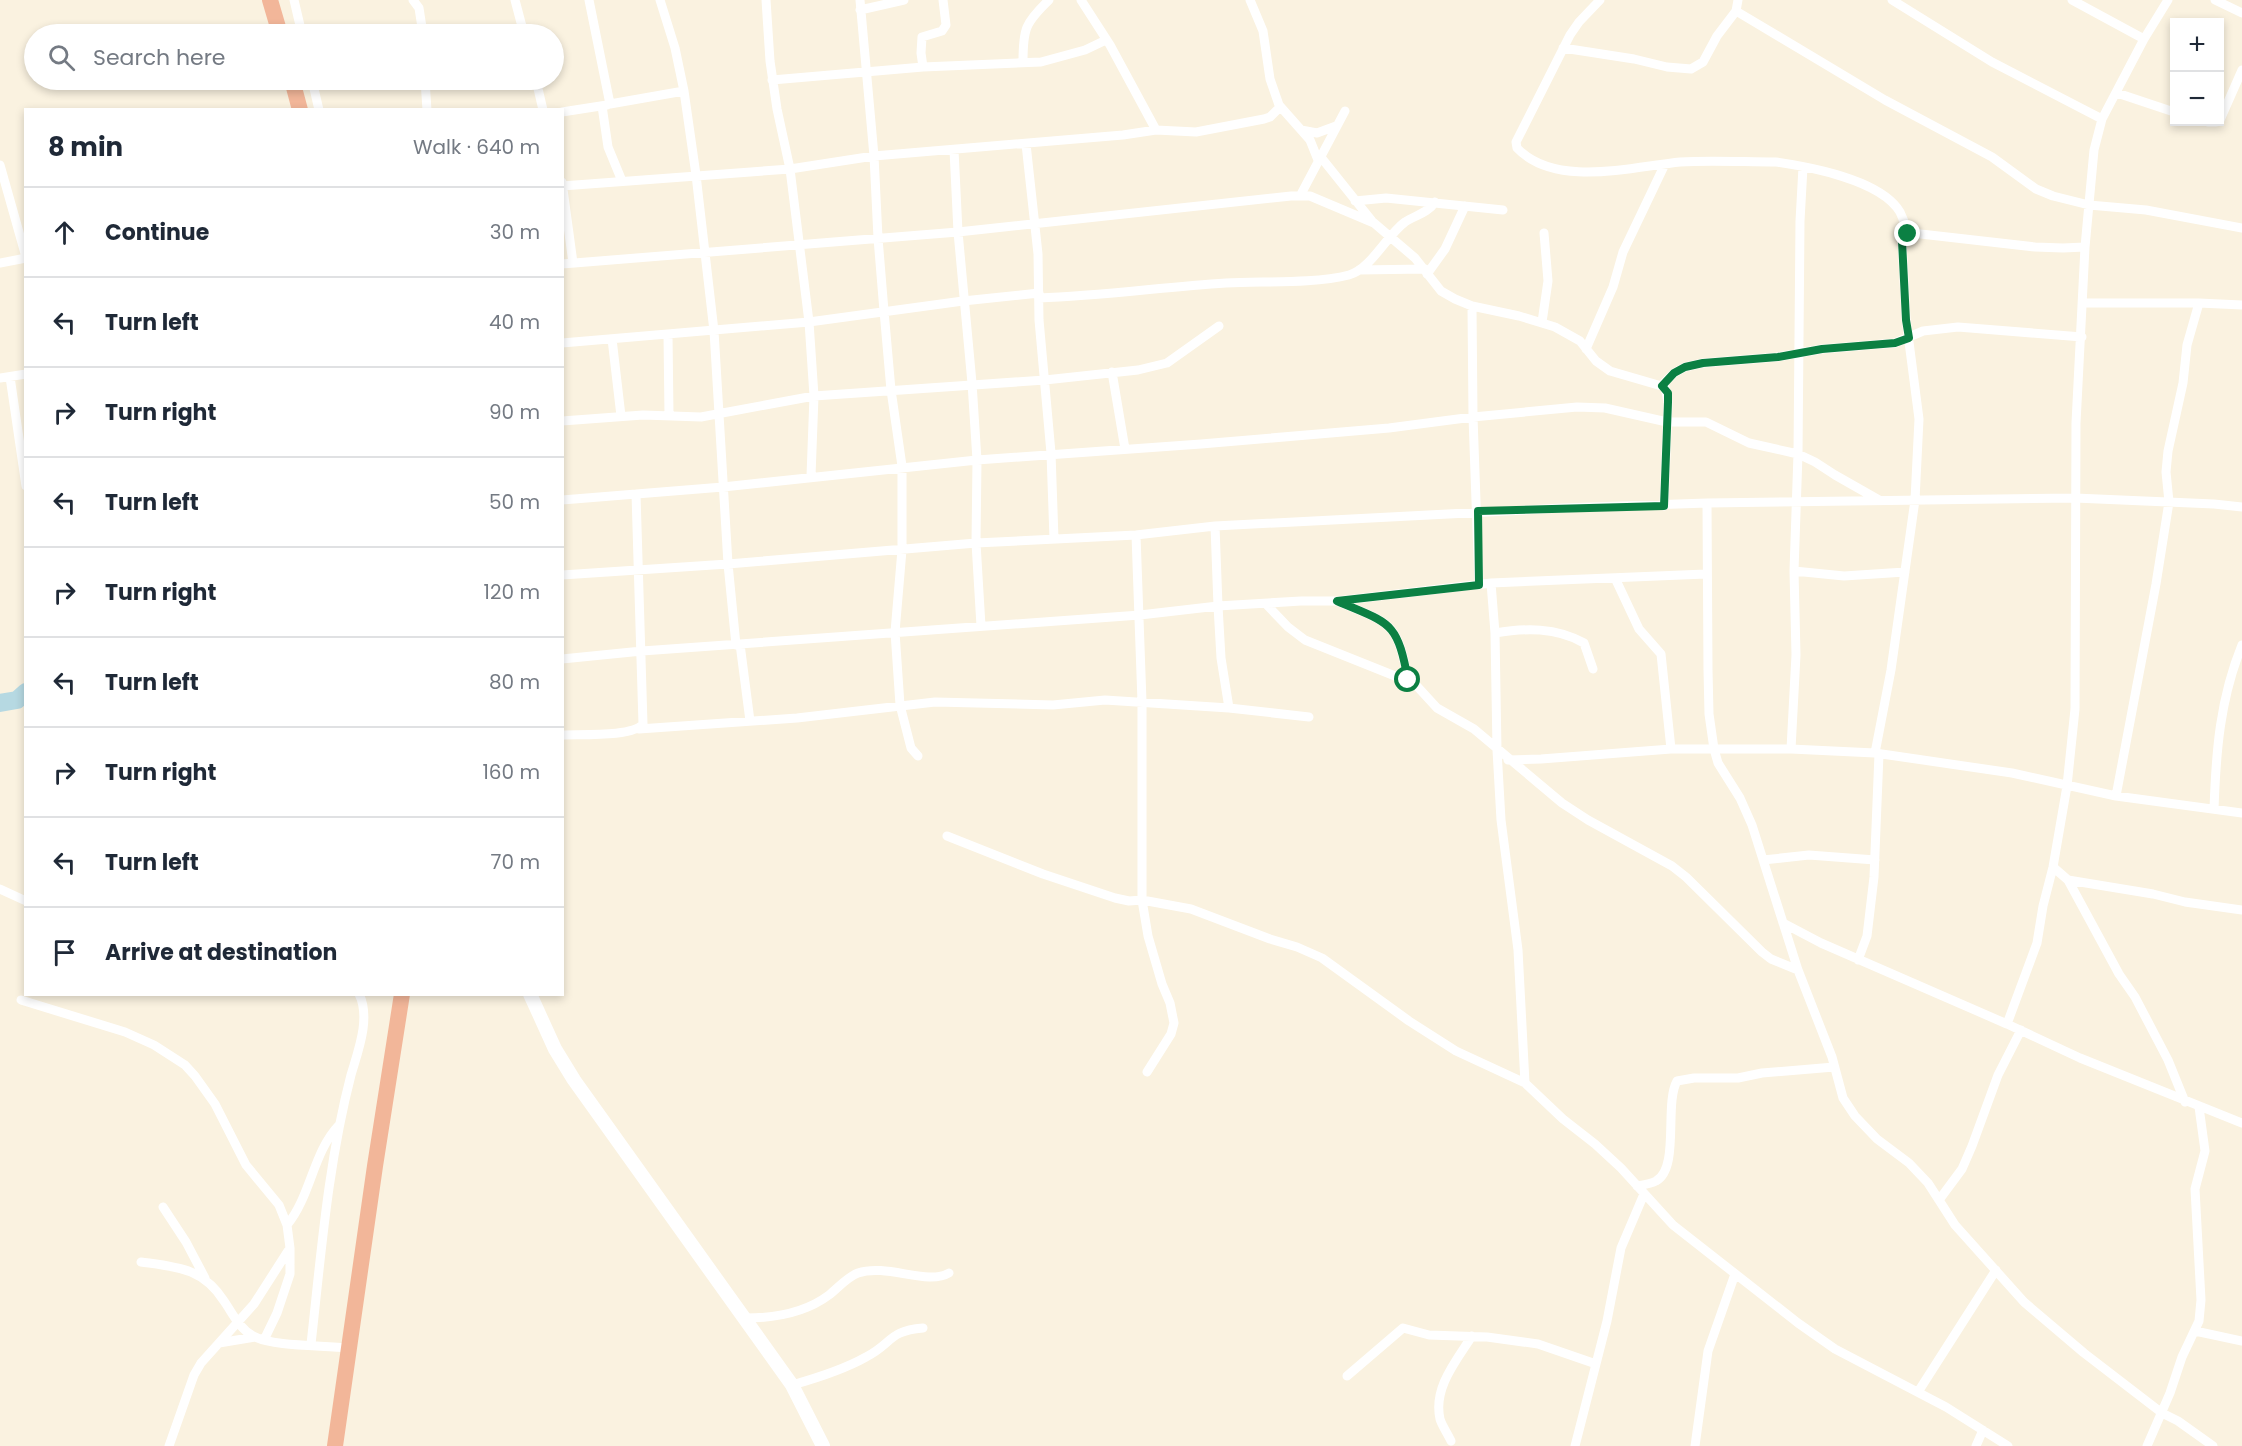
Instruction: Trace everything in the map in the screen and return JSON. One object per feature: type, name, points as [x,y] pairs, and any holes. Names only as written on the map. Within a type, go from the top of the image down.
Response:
[{"type":"highway","points":[[270,0],[277,24]]},
{"type":"highway","points":[[295,90],[299,108]]},
{"type":"highway","points":[[335,1446],[402,996]]},
{"type":"main road","points":[[531,996],[555,1049],[574,1080],[792,1385],[823,1446]]},
{"type":"street","points":[[294,0],[300,24]]},
{"type":"street","points":[[413,0],[419,9],[421,24]]},
{"type":"street","points":[[515,0],[521,24]]},
{"type":"street","points":[[589,0],[606,105],[608,147],[622,181]]},
{"type":"street","points":[[660,0],[675,48],[684,91],[696,175],[714,331],[728,564],[750,721]]},
{"type":"street","points":[[766,0],[772,80],[790,169],[809,322],[814,396],[811,476]]},
{"type":"street","points":[[904,0],[860,5],[874,156],[878,238],[891,390],[902,466],[902,550],[895,632],[900,705],[911,748],[918,756]]},
{"type":"street","points":[[923,67],[922,37],[942,31],[946,25],[943,0]]},
{"type":"street","points":[[1023,62],[1025,29],[1029,21],[1049,0]]},
{"type":"street","points":[[1081,0],[1156,130]]},
{"type":"street","points":[[1250,0],[1263,31],[1270,79],[1280,107],[1310,140],[1319,158],[1374,223],[1414,258],[1441,291],[1472,306],[1542,322],[1574,336],[1596,361],[1610,371],[1662,386],[1668,393],[1664,506]]},
{"type":"street","points":[[1600,0],[1579,22],[1563,48],[1516,142],[1517,148],[1534,161],[1558,169],[1584,171],[1623,170],[1681,162],[1776,162],[1803,167],[1852,180],[1874,189],[1895,206],[1908,234]]},
{"type":"street","points":[[1563,48],[1634,59],[1667,68],[1691,69],[1703,62],[1717,36],[1736,11],[1738,0]]},
{"type":"street","points":[[1892,0],[1992,62],[2102,118]]},
{"type":"street","points":[[2073,0],[2144,39]]},
{"type":"street","points":[[2007,1024],[2037,943],[2067,786],[2075,709],[2074,498],[2085,246],[2094,150],[2102,118],[2144,39],[2168,0]]},
{"type":"street","points":[[2215,0],[2242,13]]},
{"type":"street","points":[[1736,11],[1885,100],[1992,157],[2036,189],[2053,196],[2089,204],[2146,210],[2242,228]]},
{"type":"street","points":[[772,80],[923,67],[1041,62],[1085,50],[1106,40]]},
{"type":"street","points":[[2224,108],[2242,70]]},
{"type":"street","points":[[314,90],[319,108]]},
{"type":"street","points":[[426,90],[427,108]]},
{"type":"street","points":[[538,90],[543,108]]},
{"type":"street","points":[[564,112],[684,91]]},
{"type":"street","points":[[2117,93],[2170,110]]},
{"type":"street","points":[[1270,117],[1280,107]]},
{"type":"street","points":[[1300,196],[1345,111]]},
{"type":"street","points":[[564,184],[790,169],[874,156],[1026,144],[1156,130],[1196,132],[1270,117],[1317,132],[1336,126]]},
{"type":"street","points":[[1026,144],[1038,254],[1054,538]]},
{"type":"street","points":[[954,150],[963,301],[972,383],[976,460],[976,543],[981,626]]},
{"type":"street","points":[[1586,349],[1613,287],[1623,252],[1665,164]]},
{"type":"street","points":[[0,165],[24,250]]},
{"type":"street","points":[[1791,749],[1796,655],[1794,571],[1803,167]]},
{"type":"street","points":[[564,192],[573,263]]},
{"type":"street","points":[[564,264],[958,232],[1300,196],[1320,200],[1374,223]]},
{"type":"street","points":[[1355,201],[1386,198],[1503,210]]},
{"type":"street","points":[[564,343],[809,322],[963,301],[1112,294],[1200,285],[1327,278],[1359,270],[1406,222],[1427,211],[1435,202]]},
{"type":"street","points":[[0,205],[10,204]]},
{"type":"street","points":[[1426,272],[1445,249],[1466,206]]},
{"type":"street","points":[[1542,322],[1548,281],[1544,233]]},
{"type":"street","points":[[1908,234],[2035,247],[2085,246]]},
{"type":"street","points":[[1858,960],[1867,936],[1875,860],[1877,753],[1915,500],[1919,419],[1906,320],[1902,241],[1908,234]]},
{"type":"street","points":[[0,263],[24,257]]},
{"type":"street","points":[[1359,270],[1426,272]]},
{"type":"street","points":[[2083,303],[2242,305]]},
{"type":"street","points":[[2116,796],[2169,502],[2166,472],[2172,422],[2183,383],[2187,345],[2199,303]]},
{"type":"street","points":[[1472,306],[1479,585]]},
{"type":"street","points":[[564,421],[621,416],[701,417],[718,412],[814,396],[972,383],[1045,380],[1138,370],[1167,363],[1219,326]]},
{"type":"street","points":[[1662,386],[1674,373],[1685,367],[1703,363],[1778,357],[1798,352],[1895,343],[1923,331],[1958,327],[2082,337]]},
{"type":"street","points":[[668,335],[669,415]]},
{"type":"street","points":[[612,339],[621,416]]},
{"type":"street","points":[[1113,372],[1125,448]]},
{"type":"street","points":[[24,374],[5,378],[21,414],[24,464]]},
{"type":"street","points":[[564,500],[723,487],[902,466],[1051,453],[1389,428],[1577,407],[1605,408],[1667,422],[1706,422],[1749,443],[1798,454],[1880,501]]},
{"type":"street","points":[[636,494],[643,724],[639,729]]},
{"type":"street","points":[[564,575],[728,564],[976,543],[1136,535],[1215,526],[1478,511],[1707,503],[2074,498],[2242,507]]},
{"type":"street","points":[[1707,503],[1709,714],[1714,749],[1718,764],[1740,798],[1752,825],[1798,970],[1832,1057],[1843,1098],[1877,1139],[1909,1163],[1928,1183],[1955,1225],[2024,1302],[2162,1413],[2178,1421],[2213,1446]]},
{"type":"street","points":[[1215,526],[1221,658],[1229,708]]},
{"type":"street","points":[[1136,535],[1142,702],[1142,900],[1148,936],[1170,1003],[1174,1023],[1171,1034],[1147,1072]]},
{"type":"street","points":[[1794,571],[1844,576],[1905,572]]},
{"type":"street","points":[[564,659],[642,651],[1140,615],[1218,606],[1337,601],[1491,583],[1706,574]]},
{"type":"street","points":[[1615,578],[1639,629],[1661,654],[1671,749]]},
{"type":"street","points":[[1491,583],[1495,633],[1497,750],[1504,844],[1518,950],[1525,1083]]},
{"type":"street","points":[[1337,601],[1371,615],[1393,630],[1402,651],[1408,680]]},
{"type":"street","points":[[1266,604],[1288,627],[1305,640],[1408,680],[1421,690],[1437,708],[1474,729],[1508,760],[1562,803],[1686,876],[1762,952],[1771,959],[1798,970]]},
{"type":"street","points":[[1495,633],[1514,629],[1531,629],[1573,637],[1584,643],[1593,669]]},
{"type":"street","points":[[2214,809],[2218,730],[2232,669],[2242,645]]},
{"type":"street","points":[[564,735],[750,721],[935,702],[1053,705],[1105,700],[1229,708],[1309,717]]},
{"type":"street","points":[[1508,760],[1671,749],[1791,749],[1877,753],[2012,773],[2116,796],[2242,814]]},
{"type":"street","points":[[947,836],[1043,874],[1115,898],[1129,901],[1142,900],[1191,909],[1246,931],[1311,952],[1336,966],[1409,1021],[1456,1051],[1525,1083],[1563,1119],[1595,1144],[1673,1225],[1798,1323],[1835,1349],[1918,1392],[2008,1446]]},
{"type":"street","points":[[1763,860],[1809,855],[1875,860]]},
{"type":"street","points":[[2053,867],[2068,880],[2119,974],[2135,997],[2168,1060],[2185,1102]]},
{"type":"street","points":[[2068,880],[2153,894],[2185,902],[2242,910]]},
{"type":"street","points":[[0,889],[24,900]]},
{"type":"street","points":[[1783,923],[1858,960],[2021,1030],[2079,1058],[2242,1123]]},
{"type":"street","points":[[311,1344],[325,1222],[340,1124],[364,1017],[360,996]]},
{"type":"street","points":[[21,1000],[125,1032],[154,1046],[185,1065],[215,1104],[246,1165],[279,1205],[287,1225],[290,1274],[277,1314],[259,1338]]},
{"type":"street","points":[[1939,1200],[1962,1169],[1998,1075],[2021,1030]]},
{"type":"street","points":[[1575,1446],[1614,1288],[1620,1248],[1641,1190],[1657,1181],[1661,1176],[1669,1155],[1670,1110],[1677,1081],[1694,1078],[1738,1078],[1772,1072],[1834,1067]]},
{"type":"street","points":[[2147,1446],[2162,1413],[2182,1357],[2199,1321],[2201,1300],[2195,1189],[2205,1151],[2199,1107]]},
{"type":"street","points":[[287,1225],[296,1214],[327,1140],[340,1124]]},
{"type":"street","points":[[163,1207],[205,1278],[224,1300],[237,1322],[259,1338]]},
{"type":"street","points":[[169,1446],[194,1375],[201,1363],[259,1296],[290,1248]]},
{"type":"street","points":[[141,1262],[175,1266],[205,1278]]},
{"type":"street","points":[[1918,1392],[1996,1270]]},
{"type":"street","points":[[746,1318],[765,1318],[808,1308],[824,1299],[858,1273],[882,1271],[910,1273],[933,1278],[949,1273]]},
{"type":"street","points":[[1695,1446],[1708,1351],[1735,1274]]},
{"type":"street","points":[[1347,1376],[1403,1328],[1429,1335],[1487,1336],[1538,1344],[1596,1364]]},
{"type":"street","points":[[792,1385],[835,1372],[865,1358],[897,1333],[907,1329],[923,1329]]},
{"type":"street","points":[[2194,1331],[2242,1341]]},
{"type":"street","points":[[1451,1441],[1440,1420],[1442,1388],[1449,1370],[1472,1336]]},
{"type":"street","points":[[219,1343],[259,1338],[284,1344],[348,1348]]},
{"type":"street","points":[[1976,1446],[1983,1430]]},
{"type":"waterway","points":[[0,703],[17,700],[24,694]]},
{"type":"route","points":[[1408,680],[1402,651],[1393,630],[1371,615],[1337,601],[1479,585],[1478,511],[1664,506],[1668,393],[1662,386],[1674,373],[1685,367],[1703,363],[1778,357],[1822,349],[1895,343],[1909,338],[1902,241],[1908,234]]}]
